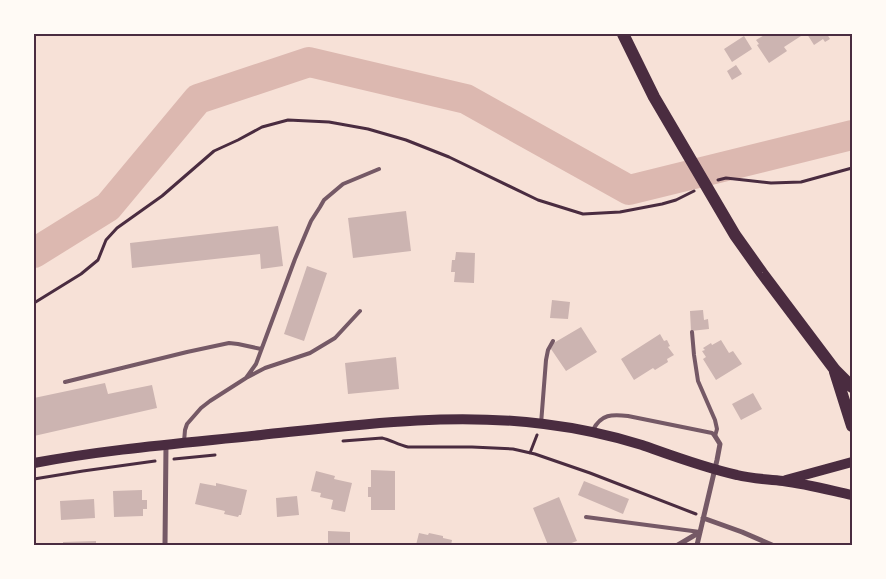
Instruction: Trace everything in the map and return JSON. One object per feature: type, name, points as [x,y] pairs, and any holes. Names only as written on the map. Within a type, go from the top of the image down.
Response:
[{"type":"main road","points":[[623,34],[650,89],[724,217],[762,274],[835,370],[852,387]]},
{"type":"main road","points":[[835,370],[852,426]]},
{"type":"main road","points":[[34,463],[166,445],[353,425],[484,419],[541,424],[592,432],[639,444],[738,475],[784,481],[852,495]]},
{"type":"main road","points":[[784,481],[852,462]]},
{"type":"street","points":[[697,545],[720,444],[715,436]]},
{"type":"street","points":[[165,545],[166,445]]},
{"type":"street","points":[[703,518],[772,545]]},
{"type":"street","points":[[678,545],[700,532]]},
{"type":"lane","points":[[246,378],[256,364],[295,259],[312,221],[324,200],[344,184],[380,169]]},
{"type":"lane","points":[[184,443],[187,424],[210,401],[265,368],[310,353],[335,338],[360,311]]},
{"type":"lane","points":[[592,432],[596,424],[603,417],[615,415],[712,433],[715,436],[717,429],[715,420],[698,382],[692,332]]},
{"type":"lane","points":[[541,424],[546,360],[552,341]]},
{"type":"lane","points":[[65,382],[229,343],[261,349]]},
{"type":"lane","points":[[586,517],[700,532]]},
{"type":"path","points":[[34,303],[81,274],[98,260],[106,240],[117,228],[162,196],[214,152],[262,126],[288,120],[329,122],[368,129],[406,140],[449,157],[538,200],[583,214],[620,212],[662,204],[676,200],[699,188]]},
{"type":"path","points":[[714,181],[726,178],[771,183],[801,182],[852,168]]},
{"type":"path","points":[[530,453],[541,424]]},
{"type":"path","points":[[338,442],[382,438],[408,447],[472,447],[530,453],[590,473],[703,518]]},
{"type":"path","points":[[34,479],[219,454]]},
{"type":"building","points":[[766,34],[799,34],[801,36],[784,47],[787,51],[769,63],[757,45],[759,44],[756,40]]},
{"type":"building","points":[[807,34],[827,34],[830,39],[825,42],[823,39],[814,45]]},
{"type":"building","points":[[744,36],[752,49],[732,62],[724,49]]},
{"type":"building","points":[[736,65],[742,74],[732,80],[727,71]]},
{"type":"building","points":[[406,211],[411,251],[353,258],[348,218]]},
{"type":"building","points":[[278,226],[283,266],[261,269],[260,254],[132,268],[130,243]]},
{"type":"building","points":[[456,252],[475,253],[474,283],[454,282],[455,272],[451,272],[452,260],[455,260]]},
{"type":"building","points":[[307,266],[327,273],[304,341],[284,334]]},
{"type":"building","points":[[552,300],[570,302],[568,319],[550,318]]},
{"type":"building","points":[[703,310],[704,320],[708,319],[709,329],[691,331],[690,311]]},
{"type":"building","points":[[581,327],[597,352],[566,371],[551,349],[552,344]]},
{"type":"building","points":[[660,334],[664,341],[667,340],[670,346],[668,347],[674,355],[667,359],[668,362],[655,370],[653,368],[634,380],[621,359]]},
{"type":"building","points":[[721,340],[729,353],[733,351],[742,364],[716,380],[703,359],[706,357],[702,351],[705,350],[703,348],[711,343],[712,345]]},
{"type":"building","points":[[396,357],[399,389],[348,394],[345,363]]},
{"type":"building","points":[[105,383],[108,394],[152,385],[157,408],[34,436],[34,398]]},
{"type":"building","points":[[753,393],[762,409],[741,420],[732,404]]},
{"type":"building","points":[[371,470],[395,471],[395,510],[371,510],[371,497],[368,497],[368,487],[371,487]]},
{"type":"building","points":[[316,471],[335,476],[334,479],[352,483],[345,512],[331,509],[333,500],[320,497],[321,493],[311,491]]},
{"type":"building","points":[[584,481],[629,499],[623,514],[578,495]]},
{"type":"building","points":[[200,483],[216,486],[216,483],[247,490],[241,515],[238,517],[224,514],[225,511],[195,504]]},
{"type":"building","points":[[142,490],[142,500],[147,500],[147,509],[143,509],[143,516],[114,517],[113,491]]},
{"type":"building","points":[[297,496],[299,515],[277,517],[276,498]]},
{"type":"building","points":[[559,497],[577,541],[566,545],[548,545],[533,508]]},
{"type":"building","points":[[94,499],[95,518],[61,520],[60,501]]},
{"type":"building","points":[[328,531],[350,532],[350,545],[325,545],[325,543],[328,544]]},
{"type":"building","points":[[419,533],[443,536],[443,538],[452,540],[451,545],[416,545]]},
{"type":"building","points":[[96,541],[96,545],[63,545],[63,542]]},
{"type":"waterway","points":[[34,253],[108,207],[198,99],[309,62],[466,99],[629,190],[852,135]]}]
